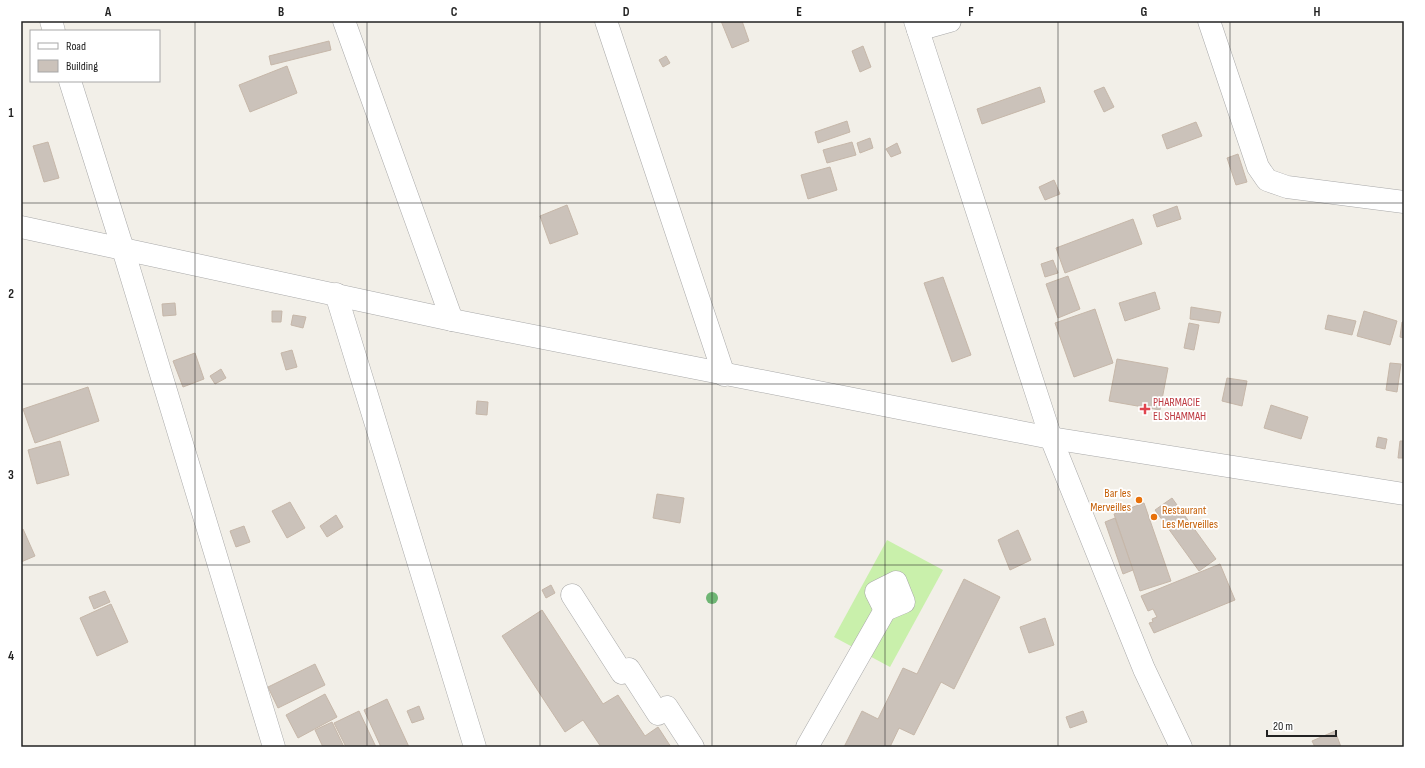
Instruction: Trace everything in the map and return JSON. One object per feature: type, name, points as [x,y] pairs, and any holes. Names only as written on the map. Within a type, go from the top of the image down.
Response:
[{"type":"street","points":[[344,21],[452,320]]},
{"type":"street","points":[[606,21],[724,375]]},
{"type":"street","points":[[950,21],[916,26],[1051,438],[1144,669],[1182,747]]},
{"type":"street","points":[[1209,21],[1258,166],[1267,180],[1287,187],[1404,202]]},
{"type":"street","points":[[70,82],[123,249],[274,747]]},
{"type":"street","points":[[21,227],[452,320],[724,375],[1051,438],[1404,494]]},
{"type":"street","points":[[336,294],[475,747]]},
{"type":"street","points":[[572,595],[622,673],[629,669],[658,714],[668,707],[693,747]]},
{"type":"street","points":[[807,747],[903,607]]},
{"type":"green space","points":[[887,540],[943,570],[890,667],[834,637]]},
{"type":"building","points":[[721,21],[742,21],[749,41],[732,48]]},
{"type":"building","points":[[329,41],[331,50],[271,65],[269,56]]},
{"type":"building","points":[[863,46],[871,67],[860,72],[852,51]]},
{"type":"building","points":[[666,56],[670,63],[663,67],[659,60]]},
{"type":"building","points":[[287,66],[297,93],[250,112],[239,85]]},
{"type":"building","points":[[1040,87],[1045,102],[982,124],[977,109]]},
{"type":"building","points":[[1104,87],[1114,107],[1104,112],[1094,91]]},
{"type":"building","points":[[847,121],[850,132],[818,143],[815,132]]},
{"type":"building","points":[[1196,122],[1202,136],[1167,149],[1162,135]]},
{"type":"building","points":[[870,138],[873,148],[860,153],[857,143]]},
{"type":"building","points":[[48,142],[59,178],[44,182],[33,146]]},
{"type":"building","points":[[852,142],[856,155],[827,163],[823,150]]},
{"type":"building","points":[[897,143],[901,153],[891,157],[886,149]]},
{"type":"building","points":[[1238,154],[1247,182],[1236,185],[1227,158]]},
{"type":"building","points":[[830,167],[837,190],[808,199],[801,175]]},
{"type":"building","points":[[1054,180],[1060,194],[1045,200],[1039,187]]},
{"type":"building","points":[[567,205],[578,234],[550,244],[540,216]]},
{"type":"building","points":[[1177,206],[1181,219],[1157,227],[1153,215]]},
{"type":"building","points":[[1133,219],[1142,244],[1065,273],[1056,248]]},
{"type":"building","points":[[1053,260],[1058,273],[1045,277],[1041,264]]},
{"type":"building","points":[[1068,276],[1080,309],[1058,318],[1046,284]]},
{"type":"building","points":[[943,277],[971,355],[952,362],[924,283]]},
{"type":"building","points":[[1155,292],[1160,309],[1125,321],[1119,303]]},
{"type":"building","points":[[175,303],[176,315],[163,316],[162,304]]},
{"type":"building","points":[[1191,307],[1221,312],[1219,323],[1190,319]]},
{"type":"building","points":[[1095,309],[1113,363],[1074,377],[1055,323]]},
{"type":"building","points":[[272,311],[282,311],[281,322],[272,322]]},
{"type":"building","points":[[1364,311],[1397,321],[1390,345],[1357,336]]},
{"type":"building","points":[[293,315],[306,317],[303,328],[291,325]]},
{"type":"building","points":[[1328,315],[1356,321],[1352,335],[1325,329]]},
{"type":"building","points":[[1402,322],[1404,322],[1404,338],[1400,337]]},
{"type":"building","points":[[1189,323],[1199,325],[1194,350],[1184,348]]},
{"type":"building","points":[[292,350],[297,367],[286,370],[281,353]]},
{"type":"building","points":[[195,353],[204,379],[183,387],[173,361]]},
{"type":"building","points":[[1117,359],[1168,368],[1160,410],[1109,401]]},
{"type":"building","points":[[1390,363],[1401,364],[1397,392],[1386,390]]},
{"type":"building","points":[[221,369],[226,378],[215,384],[210,376]]},
{"type":"building","points":[[1227,378],[1247,381],[1242,406],[1222,401]]},
{"type":"building","points":[[88,387],[99,421],[35,443],[23,409]]},
{"type":"building","points":[[477,401],[488,402],[487,415],[476,414]]},
{"type":"building","points":[[1271,405],[1308,417],[1301,439],[1264,428]]},
{"type":"building","points":[[1378,437],[1387,439],[1385,449],[1376,447]]},
{"type":"building","points":[[60,441],[69,475],[37,484],[28,450]]},
{"type":"building","points":[[1400,441],[1404,441],[1404,458],[1398,458]]},
{"type":"building","points":[[657,494],[684,498],[680,523],[653,518]]},
{"type":"building","points":[[1172,498],[1216,559],[1199,571],[1155,510]]},
{"type":"building","points":[[290,502],[305,528],[287,538],[272,511]]},
{"type":"building","points":[[1144,503],[1171,581],[1140,591],[1114,514]]},
{"type":"building","points":[[336,515],[343,527],[327,537],[320,526]]},
{"type":"building","points":[[1115,518],[1133,570],[1123,574],[1105,522]]},
{"type":"building","points":[[244,526],[250,542],[236,547],[230,531]]},
{"type":"building","points":[[23,529],[35,556],[21,562],[21,530]]},
{"type":"building","points":[[1018,530],[1031,560],[1010,570],[998,540]]},
{"type":"building","points":[[1220,564],[1235,600],[1154,633],[1149,623],[1153,622],[1152,619],[1157,617],[1153,609],[1148,611],[1141,596]]},
{"type":"building","points":[[964,579],[1000,597],[954,689],[941,682],[914,735],[899,728],[890,747],[844,747],[862,711],[878,719],[903,668],[917,674]]},
{"type":"building","points":[[551,585],[555,593],[546,598],[542,590]]},
{"type":"building","points":[[105,591],[110,602],[94,609],[89,597]]},
{"type":"building","points":[[111,604],[128,642],[97,656],[80,618]]},
{"type":"building","points":[[542,610],[603,704],[618,695],[645,736],[658,727],[671,747],[601,747],[583,720],[565,732],[502,636]]},
{"type":"building","points":[[1045,618],[1054,645],[1029,653],[1020,627]]},
{"type":"building","points":[[315,664],[325,685],[278,708],[268,687]]},
{"type":"building","points":[[325,694],[337,717],[298,738],[286,715]]},
{"type":"building","points":[[387,699],[409,747],[381,747],[364,710]]},
{"type":"building","points":[[419,706],[424,719],[412,723],[407,711]]},
{"type":"building","points":[[359,711],[376,747],[346,747],[334,723]]},
{"type":"building","points":[[1083,711],[1087,722],[1070,728],[1066,717]]},
{"type":"building","points":[[332,722],[344,747],[323,747],[315,730]]},
{"type":"building","points":[[1335,731],[1341,747],[1315,747],[1312,741]]},
{"type":"place","name":"PHARMACIE EL SHAMMAH","points":[[1145,409]]},
{"type":"place","name":"Bar les Merveilles","points":[[1139,500]]},
{"type":"place","name":"Restaurant Les Merveilles","points":[[1154,517]]}]
